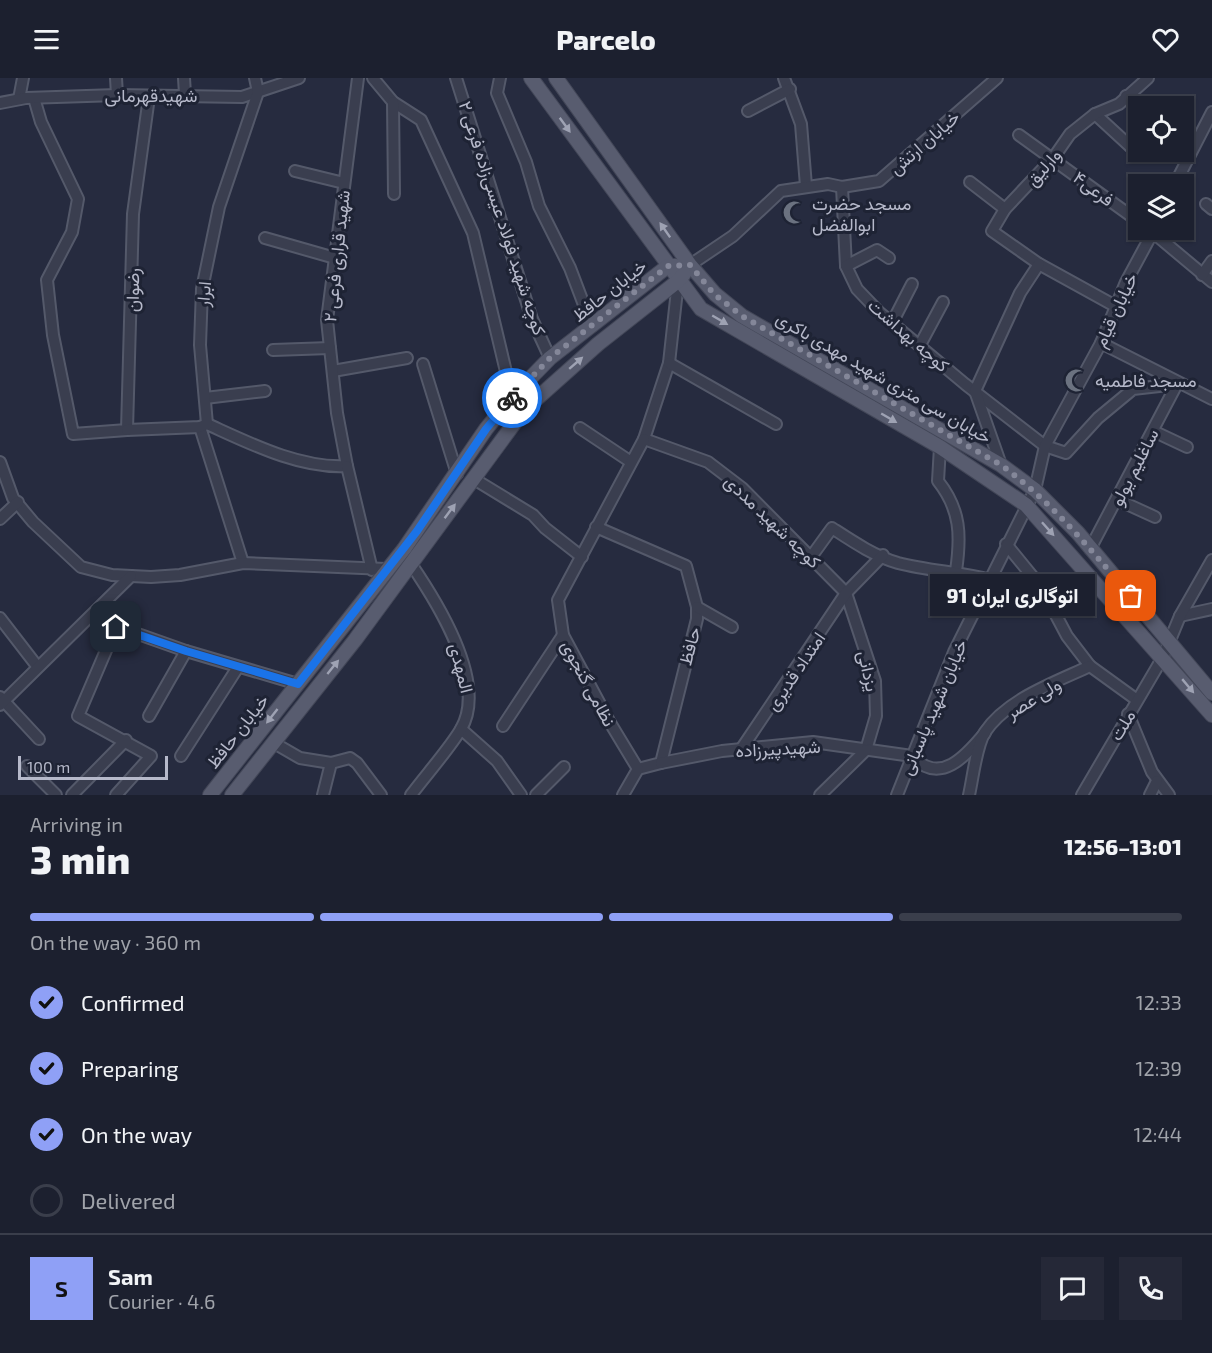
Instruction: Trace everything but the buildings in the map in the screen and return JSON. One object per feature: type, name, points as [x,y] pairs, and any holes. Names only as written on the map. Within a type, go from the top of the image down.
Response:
[{"type":"main road","name":"خیابان سی متری شهید مهدی باکری","points":[[531,78],[678,281],[701,309],[940,447],[1026,505],[1210,709]]},
{"type":"main road","name":"خیابان سی متری شهید مهدی باکری","points":[[556,78],[690,265],[714,294],[742,316],[1001,465],[1035,490],[1078,533],[1212,693]]},
{"type":"main road","name":"خیابان حافظ","points":[[210,795],[340,630],[457,474],[486,429],[512,397],[550,358],[668,266],[690,265]]},
{"type":"main road","name":"خیابان حافظ","points":[[232,795],[355,640],[524,410],[598,344],[678,281],[690,265]]},
{"type":"street","points":[[19,99],[23,78]]},
{"type":"street","points":[[116,78],[117,95]]},
{"type":"street","points":[[184,78],[186,94]]},
{"type":"street","points":[[255,78],[258,92]]},
{"type":"street","name":"شهیدقهرمانی","points":[[0,103],[19,99],[117,95],[149,97],[186,94],[242,97],[299,78]]},
{"type":"street","name":"شهید قراری فرعی ۲","points":[[358,78],[327,320],[347,466],[372,570]]},
{"type":"street","points":[[373,78],[393,102],[421,120],[473,233],[512,397],[524,410]]},
{"type":"street","name":"کوچه شهید فولاد عیسی‌زاده فرعی ۲","points":[[456,78],[532,319],[550,358]]},
{"type":"street","points":[[500,78],[497,93],[526,162],[539,206],[570,268],[592,326]]},
{"type":"street","points":[[784,78],[790,89],[801,124],[806,186]]},
{"type":"street","name":"خیابان ارتش","points":[[690,265],[733,236],[781,191],[806,186],[842,187],[879,181],[997,78]]},
{"type":"street","name":"وارلیق","points":[[1039,264],[992,231],[1005,209],[1054,157],[1070,134],[1095,114],[1119,104],[1148,78]]},
{"type":"street","points":[[748,111],[790,89]]},
{"type":"street","name":"ابرار","points":[[243,563],[203,426],[205,398],[200,345],[202,289],[219,207],[258,92]]},
{"type":"street","name":"رضوان","points":[[127,430],[134,214],[149,97]]},
{"type":"street","points":[[34,98],[41,122],[78,199],[72,232],[47,280],[53,335],[73,434],[203,426],[324,467],[347,466]]},
{"type":"street","points":[[393,102],[394,194]]},
{"type":"street","points":[[1194,144],[1212,112]]},
{"type":"street","points":[[1095,114],[1128,144]]},
{"type":"street","name":"فرعی۴","points":[[1019,135],[1054,157],[1128,213]]},
{"type":"street","points":[[295,171],[344,183]]},
{"type":"street","points":[[970,182],[1005,209]]},
{"type":"street","name":"کوچه بهداشت","points":[[842,187],[846,266],[857,289],[975,391],[1045,446]]},
{"type":"street","points":[[265,238],[335,258]]},
{"type":"street","name":"خیابان قیام","points":[[1035,490],[1045,446],[1101,343],[1126,282],[1147,240]]},
{"type":"street","points":[[1163,240],[1212,282]]},
{"type":"street","points":[[846,266],[877,250],[889,258]]},
{"type":"street","points":[[1202,275],[1212,261]]},
{"type":"street","points":[[1001,465],[975,391],[1020,293],[1039,264],[1117,307]]},
{"type":"street","points":[[644,439],[669,363],[678,281]]},
{"type":"street","points":[[893,321],[912,284]]},
{"type":"street","points":[[920,345],[943,302]]},
{"type":"street","points":[[1101,343],[1177,384],[1212,399]]},
{"type":"street","points":[[273,350],[330,348]]},
{"type":"street","points":[[333,371],[407,358]]},
{"type":"street","points":[[669,363],[776,424]]},
{"type":"street","points":[[423,364],[457,474]]},
{"type":"street","points":[[1045,446],[1066,453],[1098,418],[1133,389],[1177,384]]},
{"type":"street","name":"ساغلیم یولو","points":[[1090,549],[1118,500],[1177,384]]},
{"type":"street","points":[[205,398],[265,392]]},
{"type":"street","points":[[580,428],[632,462]]},
{"type":"street","points":[[1153,431],[1187,447]]},
{"type":"street","name":"نظامی گنجوی","points":[[638,769],[609,721],[563,635],[558,600],[644,439]]},
{"type":"street","name":"کوچه شهید مددی","points":[[644,439],[708,462],[742,488],[846,593]]},
{"type":"street","points":[[940,447],[938,481],[948,494],[960,538],[956,571]]},
{"type":"street","points":[[0,462],[13,498],[33,522],[81,567],[112,575],[131,576],[180,575],[243,563],[386,569]]},
{"type":"street","points":[[474,479],[533,515],[545,528],[582,558]]},
{"type":"street","name":"خیابان شهید پاسبانی","points":[[897,795],[954,652],[991,580],[1006,543],[1035,490]]},
{"type":"street","points":[[1118,500],[1155,517]]},
{"type":"street","points":[[0,519],[18,502]]},
{"type":"street","name":"حافظ","points":[[596,527],[686,566],[697,607],[697,619],[661,763]]},
{"type":"street","points":[[811,557],[832,528],[864,549],[883,555],[895,562],[956,571],[991,580]]},
{"type":"street","points":[[1006,543],[1041,587],[1067,636],[1090,666],[1137,700]]},
{"type":"street","name":"امتداد قدیری","points":[[742,748],[846,593],[883,555]]},
{"type":"street","name":"ملت","points":[[1082,795],[1128,714],[1164,657],[1180,616],[1212,560]]},
{"type":"street","name":"المهدی","points":[[411,564],[435,598],[456,642],[470,703],[461,729]]},
{"type":"street","points":[[39,739],[1,701],[131,576]]},
{"type":"street","name":"یزدانی","points":[[846,593],[875,681],[876,716],[866,750]]},
{"type":"street","points":[[697,607],[732,627]]},
{"type":"street","points":[[1180,616],[1212,609]]},
{"type":"street","points":[[90,617],[186,651],[298,684]]},
{"type":"street","points":[[0,618],[37,666]]},
{"type":"street","points":[[116,627],[78,716],[126,740],[151,756],[116,795]]},
{"type":"street","points":[[340,630],[355,640]]},
{"type":"street","points":[[503,726],[563,635]]},
{"type":"street","points":[[149,716],[186,651]]},
{"type":"street","name":"ولی عصر","points":[[912,756],[921,766],[939,770],[957,762],[1009,710],[1047,686],[1090,666]]},
{"type":"street","points":[[181,756],[238,667]]},
{"type":"street","points":[[1128,714],[1157,781],[1169,795]]},
{"type":"street","points":[[411,795],[461,729],[497,761],[521,795]]},
{"type":"street","points":[[969,795],[985,733]]},
{"type":"street","points":[[72,795],[126,740]]},
{"type":"street","name":"شهیدپیرزاده","points":[[661,763],[742,748],[813,742],[866,750]]},
{"type":"street","points":[[274,743],[300,758],[331,763],[350,758],[357,763],[381,795]]},
{"type":"street","points":[[866,750],[912,756]]},
{"type":"street","name":"شهیدپیرزاده","points":[[820,795],[866,750]]},
{"type":"street","points":[[323,795],[331,763]]},
{"type":"street","points":[[623,795],[638,769],[661,763]]},
{"type":"street","points":[[27,766],[57,795]]},
{"type":"street","points":[[536,795],[564,767]]},
{"type":"street","points":[[1150,795],[1157,781]]},
{"type":"way so far","points":[[512,398],[550,358],[668,266],[690,265],[714,294],[742,316],[1018,477],[1035,490],[1078,533],[1131,596]]},
{"type":"place","name":"مسجد حضرت ابوالفضل","points":[[794,213]]},
{"type":"place","name":"مسجد فاطمیه","points":[[1077,380]]},
{"type":"place","name":"اتوگالری ایران 91","points":[[1131,596]]},
{"type":"route","points":[[116,627],[186,651],[298,684],[386,569],[404,549],[486,429],[512,398]]}]
